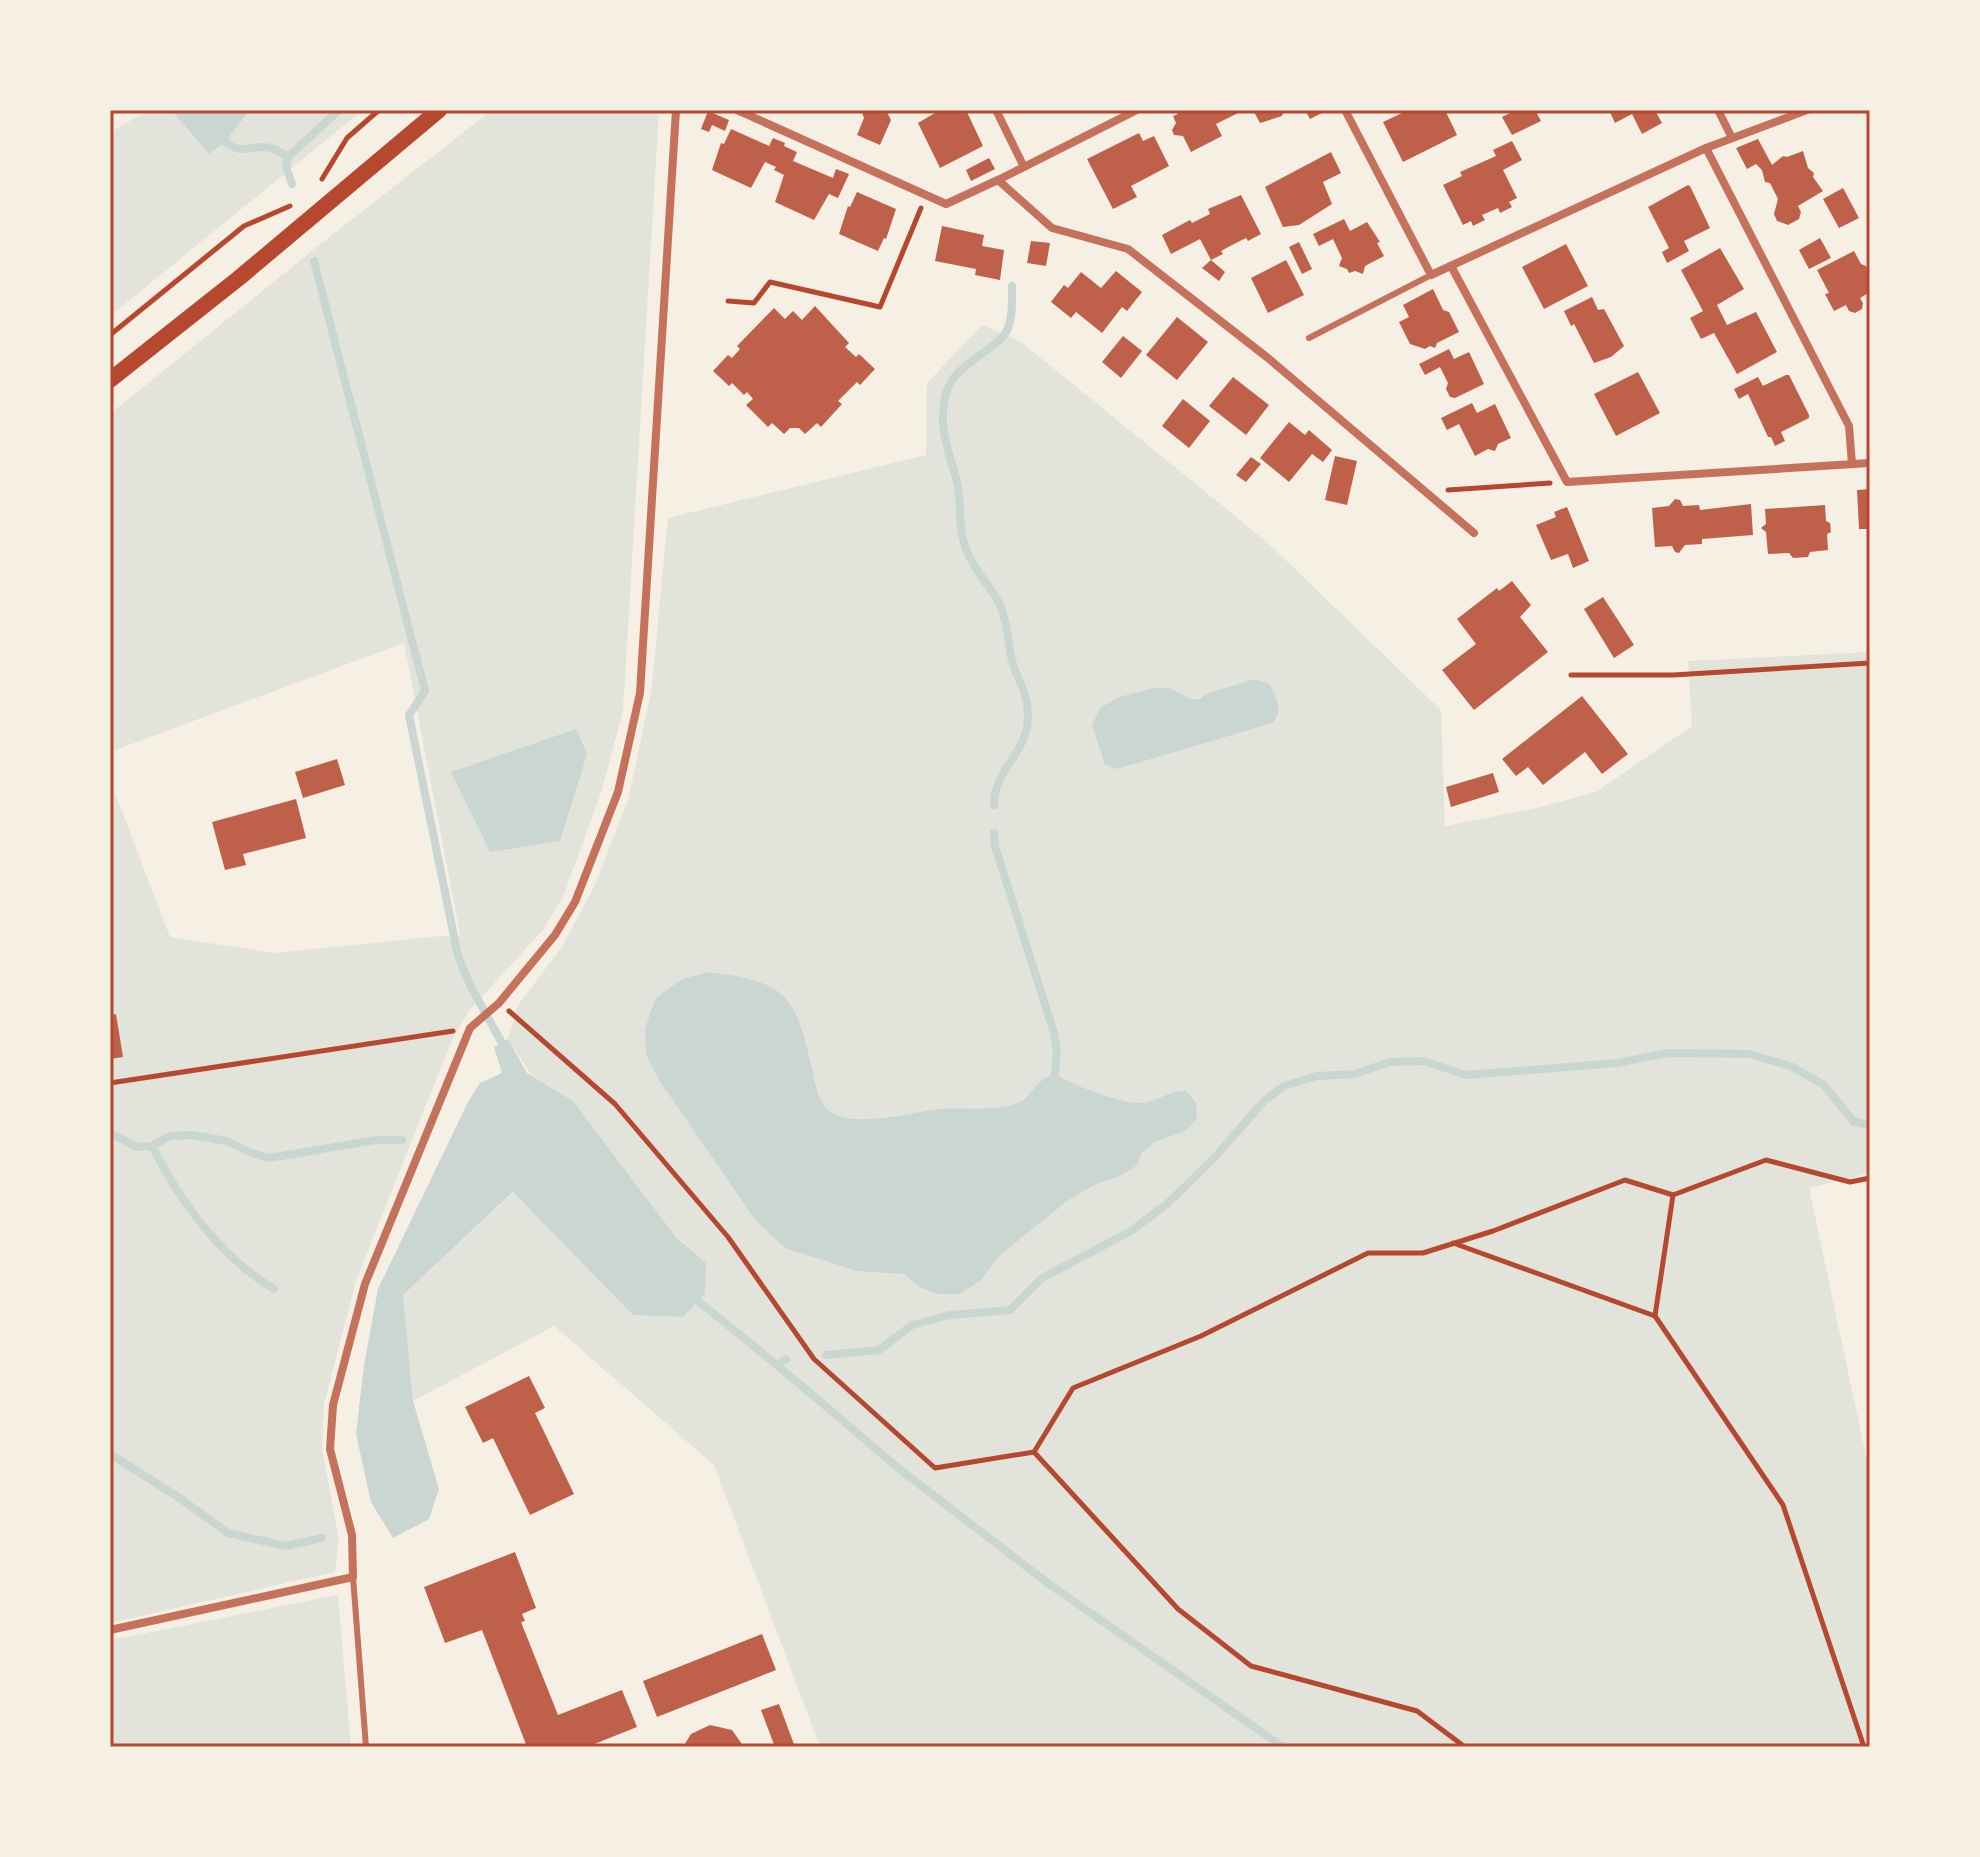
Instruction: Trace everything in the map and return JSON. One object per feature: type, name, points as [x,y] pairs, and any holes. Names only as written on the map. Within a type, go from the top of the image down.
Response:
[{"type":"main road","points":[[110,380],[239,278],[439,110]]},
{"type":"street","points":[[110,1630],[353,1577],[352,1535],[330,1449],[333,1405],[365,1284],[473,1025],[496,1005],[555,935],[575,902],[618,792],[640,693],[676,110]]},
{"type":"street","points":[[737,110],[946,204],[1137,110]]},
{"type":"street","points":[[996,110],[1024,167]]},
{"type":"street","points":[[1345,110],[1431,275],[1706,148],[1807,110]]},
{"type":"street","points":[[1718,110],[1732,138]]},
{"type":"street","points":[[1706,148],[1849,426],[1852,464]]},
{"type":"street","points":[[998,180],[1052,228],[1128,249],[1268,358],[1474,533]]},
{"type":"street","points":[[1451,266],[1567,482],[1870,463]]},
{"type":"lane","points":[[1309,338],[1431,275]]},
{"type":"lane","points":[[353,1577],[366,1747]]},
{"type":"path","points":[[322,180],[347,138],[379,110]]},
{"type":"path","points":[[728,301],[754,303],[770,282],[880,307],[926,196]]},
{"type":"path","points":[[110,335],[244,226],[286,209],[298,199]]},
{"type":"path","points":[[1426,492],[1567,482]]},
{"type":"path","points":[[1571,675],[1673,675],[1870,663]]},
{"type":"path","points":[[496,1005],[615,1104],[728,1237],[814,1359],[935,1468],[1034,1452],[1073,1388],[1201,1336],[1368,1253],[1423,1253],[1493,1231],[1625,1180],[1673,1195],[1766,1160],[1850,1182],[1870,1178]]},
{"type":"path","points":[[110,1083],[473,1025]]},
{"type":"path","points":[[1655,1316],[1673,1195]]},
{"type":"path","points":[[1453,1243],[1655,1316],[1783,1505],[1864,1747]]},
{"type":"path","points":[[1034,1452],[1178,1609],[1251,1666],[1417,1711],[1465,1747]]},
{"type":"shaded area","points":[[149,110],[171,110],[209,154],[225,142],[250,110],[363,110],[110,316],[110,132]]},
{"type":"shaded area","points":[[171,110],[250,110],[225,142],[209,154]]},
{"type":"shaded area","points":[[492,110],[659,110],[623,711],[602,790],[563,897],[543,930],[469,1011],[451,1042],[356,1281],[324,1404],[322,1450],[339,1539],[335,1572],[110,1623],[110,780],[170,937],[274,953],[460,934],[404,643],[110,752],[110,414]]},
{"type":"shaded area","points":[[982,325],[1020,341],[1267,542],[1441,710],[1445,826],[1541,807],[1596,792],[1692,726],[1688,661],[1870,652],[1870,1173],[1809,1188],[1870,1475],[1870,1747],[820,1747],[714,1465],[554,1326],[413,1401],[403,1295],[514,1192],[633,1314],[683,1317],[705,1294],[706,1263],[674,1234],[573,1101],[532,1076],[508,1039],[518,1005],[562,947],[594,887],[628,800],[651,693],[668,518],[926,455],[927,383]],"holes":[[[1254,679],[1279,716],[1273,723],[1117,768],[1105,765],[1170,688],[1193,699]]]},
{"type":"shaded area","points":[[1254,679],[1270,684],[1275,694],[1278,713],[1273,723],[1117,769],[1105,765],[1092,725],[1100,708],[1119,697],[1155,688],[1170,688],[1190,699],[1199,699]]},
{"type":"shaded area","points":[[576,729],[587,754],[560,841],[490,852],[451,772]]},
{"type":"shaded area","points":[[709,972],[756,981],[783,996],[800,1024],[820,1100],[836,1115],[864,1119],[939,1109],[1009,1106],[1021,1102],[1055,1073],[1083,1088],[1129,1102],[1144,1103],[1186,1091],[1196,1102],[1197,1119],[1185,1131],[1154,1142],[1142,1153],[1136,1166],[1122,1175],[1094,1185],[1067,1201],[999,1256],[981,1280],[960,1294],[938,1294],[917,1286],[905,1274],[857,1271],[785,1248],[756,1221],[659,1080],[646,1055],[645,1029],[655,999],[682,979]]},
{"type":"shaded area","points":[[508,1039],[527,1073],[573,1101],[676,1237],[706,1263],[705,1294],[683,1317],[633,1315],[513,1192],[403,1295],[413,1401],[439,1489],[429,1519],[393,1538],[371,1502],[356,1434],[364,1365],[378,1289],[469,1100],[480,1083],[502,1073],[494,1047]]},
{"type":"shaded area","points":[[338,1595],[351,1747],[110,1747],[110,1640]]},
{"type":"building","points":[[861,110],[886,110],[891,120],[880,145],[857,135],[864,118]]},
{"type":"building","points":[[940,110],[966,110],[983,146],[940,168],[918,123]]},
{"type":"building","points":[[1176,110],[1236,110],[1238,113],[1216,124],[1222,136],[1191,152],[1183,136],[1174,135],[1172,130],[1176,123],[1173,116],[1178,114]]},
{"type":"building","points":[[1253,110],[1284,110],[1282,116],[1260,123]]},
{"type":"building","points":[[1305,110],[1328,110],[1310,119]]},
{"type":"building","points":[[1401,110],[1445,110],[1457,135],[1403,162],[1383,122],[1402,113]]},
{"type":"building","points":[[1516,110],[1535,110],[1541,121],[1512,135],[1502,117]]},
{"type":"building","points":[[1609,110],[1655,110],[1662,123],[1642,134],[1632,114],[1615,123]]},
{"type":"building","points":[[708,111],[729,120],[725,131],[712,125],[709,132],[701,129]]},
{"type":"building","points":[[731,129],[769,146],[773,138],[785,143],[784,146],[797,152],[793,161],[833,178],[836,169],[849,174],[838,198],[829,194],[814,220],[775,202],[784,175],[774,170],[776,167],[765,162],[751,188],[712,170],[721,143],[724,144]]},
{"type":"building","points":[[1139,133],[1143,141],[1154,136],[1169,166],[1131,186],[1137,197],[1113,209],[1087,159]]},
{"type":"building","points":[[1758,139],[1772,165],[1783,156],[1803,151],[1808,168],[1823,191],[1798,206],[1801,212],[1799,219],[1788,225],[1777,221],[1774,214],[1778,199],[1770,183],[1765,182],[1762,170],[1756,164],[1747,169],[1736,148]]},
{"type":"building","points":[[1512,141],[1522,160],[1503,170],[1517,198],[1509,202],[1512,207],[1500,213],[1498,208],[1482,215],[1485,220],[1473,226],[1471,221],[1463,225],[1443,185],[1462,176],[1460,172],[1496,156],[1493,150]]},
{"type":"building","points":[[1331,152],[1341,173],[1323,182],[1332,204],[1299,225],[1283,227],[1265,187]]},
{"type":"building","points":[[989,158],[995,169],[971,181],[966,170]]},
{"type":"building","points":[[1688,185],[1710,228],[1684,241],[1689,251],[1667,263],[1662,252],[1669,248],[1648,207]]},
{"type":"building","points":[[1843,188],[1859,218],[1839,228],[1823,199]]},
{"type":"building","points":[[857,192],[896,209],[886,239],[878,251],[839,234],[848,206]]},
{"type":"building","points":[[1241,195],[1261,234],[1232,245],[1211,260],[1200,239],[1171,254],[1162,235],[1190,220],[1192,223],[1210,214],[1208,209]]},
{"type":"building","points":[[1344,219],[1350,231],[1367,222],[1380,242],[1377,243],[1384,256],[1365,266],[1363,274],[1355,271],[1349,273],[1339,266],[1342,258],[1333,239],[1319,246],[1313,234]]},
{"type":"building","points":[[942,226],[984,235],[982,246],[1004,250],[1000,280],[975,275],[976,269],[935,261]]},
{"type":"building","points":[[1820,238],[1831,258],[1809,269],[1799,250]]},
{"type":"building","points":[[1031,241],[1050,243],[1046,266],[1027,263]]},
{"type":"building","points":[[1299,242],[1312,269],[1302,274],[1289,247]]},
{"type":"building","points":[[1566,244],[1588,286],[1544,309],[1522,267]]},
{"type":"building","points":[[1720,248],[1744,289],[1717,305],[1727,325],[1756,312],[1777,352],[1737,374],[1714,333],[1701,339],[1690,318],[1703,311],[1681,270]]},
{"type":"building","points":[[1854,251],[1869,272],[1870,292],[1860,298],[1862,309],[1855,313],[1849,311],[1846,305],[1834,311],[1817,270]]},
{"type":"building","points":[[1211,260],[1225,272],[1219,281],[1202,268]]},
{"type":"building","points":[[1286,260],[1304,295],[1268,313],[1251,278]]},
{"type":"building","points":[[1116,271],[1142,292],[1127,311],[1122,307],[1102,333],[1076,312],[1071,318],[1051,302],[1064,285],[1068,288],[1081,272],[1101,288]]},
{"type":"building","points":[[1433,289],[1459,332],[1437,343],[1435,348],[1430,346],[1425,349],[1410,344],[1399,322],[1409,317],[1403,305]]},
{"type":"building","points":[[1592,297],[1598,310],[1604,309],[1624,346],[1611,357],[1594,363],[1564,311]]},
{"type":"building","points":[[815,306],[849,343],[845,347],[856,357],[859,354],[875,369],[838,401],[842,404],[821,427],[817,423],[805,434],[799,428],[790,428],[784,434],[772,423],[768,427],[746,405],[753,399],[747,392],[744,395],[732,383],[729,386],[713,371],[728,355],[732,358],[740,349],[737,346],[774,308],[785,319],[793,311],[802,320]]},
{"type":"building","points":[[1177,317],[1208,342],[1177,380],[1146,355]]},
{"type":"building","points":[[1123,336],[1142,351],[1121,378],[1102,362]]},
{"type":"building","points":[[1449,349],[1454,359],[1469,352],[1484,384],[1455,398],[1450,397],[1446,389],[1448,383],[1440,367],[1425,375],[1419,364]]},
{"type":"building","points":[[1638,372],[1660,413],[1616,436],[1594,394]]},
{"type":"building","points":[[1789,375],[1809,418],[1781,432],[1785,441],[1775,446],[1748,394],[1739,399],[1734,389],[1758,377],[1763,386]]},
{"type":"building","points":[[1233,377],[1269,405],[1246,435],[1209,406]]},
{"type":"building","points":[[1183,399],[1210,421],[1189,448],[1162,426]]},
{"type":"building","points":[[1472,403],[1477,413],[1495,404],[1511,438],[1498,444],[1495,451],[1488,449],[1475,456],[1459,424],[1447,430],[1441,418]]},
{"type":"building","points":[[1289,422],[1305,435],[1309,430],[1332,450],[1323,462],[1312,454],[1289,482],[1260,458]]},
{"type":"building","points":[[1335,456],[1357,461],[1347,505],[1325,500]]},
{"type":"building","points":[[1251,457],[1261,464],[1246,482],[1236,475]]},
{"type":"building","points":[[1870,489],[1870,529],[1859,529],[1857,490]]},
{"type":"building","points":[[1675,499],[1680,500],[1683,506],[1699,505],[1700,510],[1751,504],[1753,535],[1702,539],[1702,544],[1685,545],[1679,553],[1672,546],[1655,547],[1652,508],[1669,506]]},
{"type":"building","points":[[1825,505],[1826,521],[1830,523],[1831,532],[1827,534],[1828,550],[1793,558],[1789,553],[1768,554],[1766,532],[1761,528],[1766,524],[1765,509]]},
{"type":"building","points":[[1567,507],[1589,561],[1573,568],[1568,554],[1551,560],[1536,525],[1556,517],[1554,512]]},
{"type":"building","points":[[1512,581],[1531,605],[1520,617],[1548,652],[1474,710],[1442,670],[1476,644],[1457,619],[1497,588],[1499,591]]},
{"type":"building","points":[[1603,597],[1634,645],[1614,658],[1584,609]]},
{"type":"building","points":[[1582,696],[1628,754],[1602,774],[1585,752],[1543,785],[1528,767],[1516,776],[1502,759]]},
{"type":"building","points":[[337,759],[345,785],[303,798],[295,772]]},
{"type":"building","points":[[1493,773],[1499,792],[1451,807],[1446,787]]},
{"type":"building","points":[[296,799],[306,838],[243,854],[246,865],[225,870],[212,822]]},
{"type":"building","points":[[116,1014],[123,1057],[110,1059],[110,1015]]},
{"type":"building","points":[[529,1376],[545,1408],[535,1413],[574,1494],[530,1515],[493,1438],[483,1443],[465,1407]]},
{"type":"building","points":[[515,1552],[536,1608],[522,1614],[525,1621],[521,1622],[558,1715],[622,1690],[637,1727],[587,1747],[527,1747],[482,1630],[445,1643],[424,1587]]},
{"type":"building","points":[[762,1634],[776,1670],[657,1717],[643,1681]]},
{"type":"building","points":[[779,1704],[795,1747],[775,1747],[761,1710]]},
{"type":"building","points":[[710,1725],[732,1730],[744,1747],[683,1747],[691,1734]]},
{"type":"waterway","points":[[226,110],[225,142],[230,146],[239,149],[270,148],[288,157]]},
{"type":"waterway","points":[[292,184],[286,167],[288,157],[339,110]]},
{"type":"waterway","points":[[314,261],[425,691],[409,715],[458,956],[502,1043],[504,1053]]},
{"type":"waterway","points":[[994,805],[1001,778],[1025,735],[1027,704],[1013,664],[1000,605],[971,561],[965,545],[943,409],[953,379],[1006,332],[1010,323],[1012,286]]},
{"type":"waterway","points":[[994,833],[995,846],[1054,1033],[1057,1052],[1055,1073]]},
{"type":"waterway","points":[[826,1355],[879,1350],[912,1325],[950,1315],[1010,1310],[1042,1278],[1131,1231],[1167,1204],[1215,1157],[1264,1101],[1284,1086],[1317,1076],[1355,1074],[1390,1062],[1424,1061],[1466,1075],[1617,1063],[1668,1053],[1749,1054],[1793,1067],[1824,1085],[1854,1122],[1870,1125]]},
{"type":"waterway","points":[[110,1133],[137,1147],[152,1146],[170,1136],[193,1135],[227,1141],[269,1158],[376,1140],[402,1140]]},
{"type":"waterway","points":[[152,1146],[203,1226],[236,1261],[274,1289]]},
{"type":"waterway","points":[[692,1296],[777,1365],[786,1359]]},
{"type":"waterway","points":[[777,1365],[902,1471],[1049,1584],[1283,1747]]},
{"type":"waterway","points":[[110,1454],[228,1533],[286,1546],[322,1538]]}]
